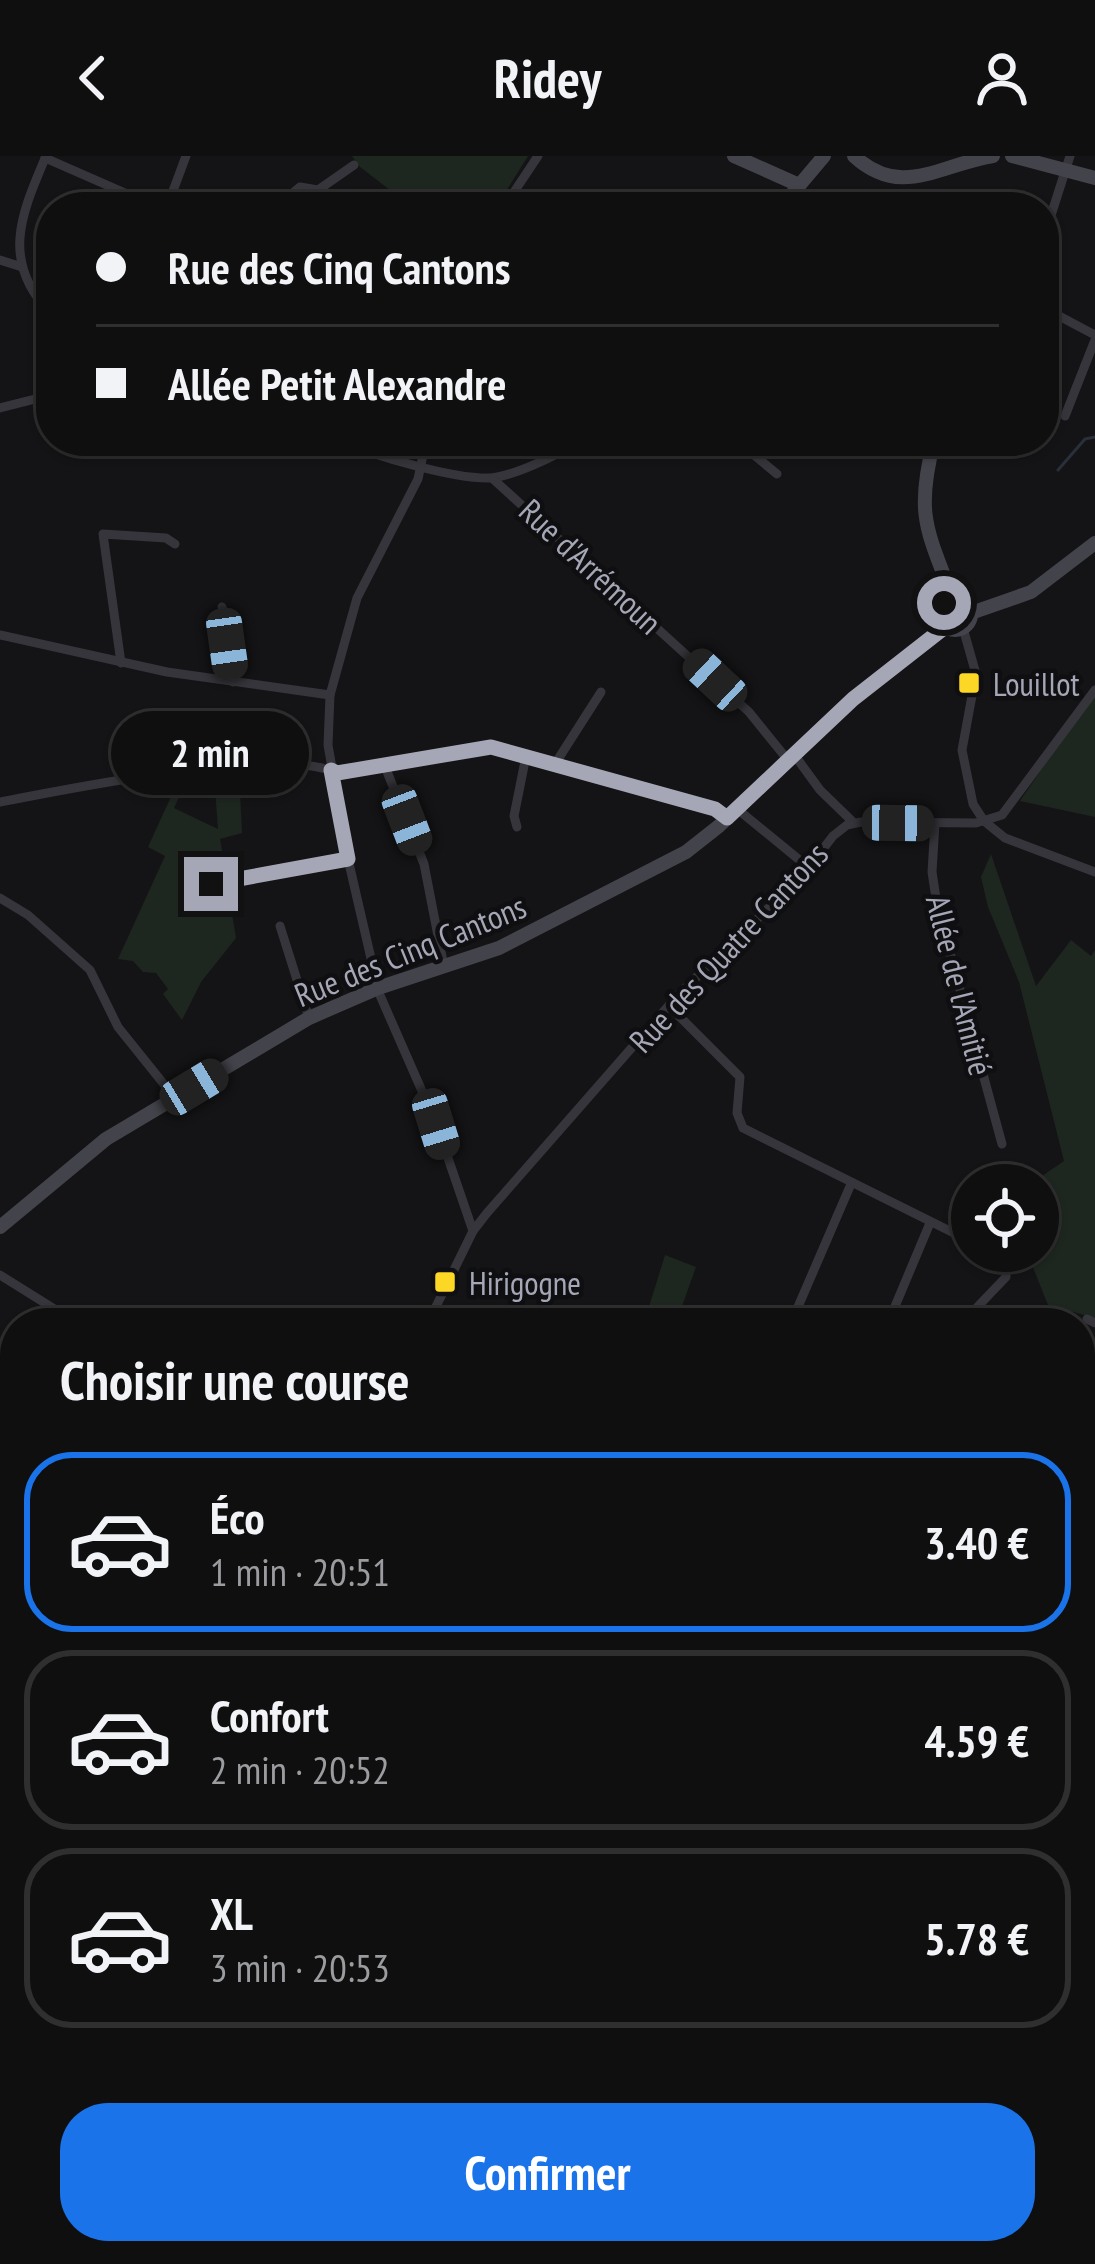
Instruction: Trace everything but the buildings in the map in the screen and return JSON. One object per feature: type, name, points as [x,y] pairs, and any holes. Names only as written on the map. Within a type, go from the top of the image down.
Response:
[{"type":"street","points":[[172,192],[186,156]]},
{"type":"street","points":[[514,192],[538,156]]},
{"type":"street","points":[[734,156],[799,185]]},
{"type":"street","points":[[793,192],[824,156]]},
{"type":"street","points":[[854,156],[881,177],[901,179],[993,156]]},
{"type":"street","points":[[1012,156],[1063,161],[1095,178]]},
{"type":"street","points":[[36,290],[16,246],[20,217],[46,157],[124,192]]},
{"type":"street","points":[[1055,192],[1063,161]]},
{"type":"street","points":[[294,192],[300,187],[319,190],[354,165]]},
{"type":"street","points":[[0,260],[22,267]]},
{"type":"street","points":[[1059,317],[1095,337],[1065,416]]},
{"type":"street","points":[[0,407],[36,399]]},
{"type":"street","points":[[390,456],[493,478],[555,456]]},
{"type":"street","points":[[424,456],[357,598],[331,695],[331,770],[378,988],[436,1124],[473,1231]]},
{"type":"street","points":[[755,456],[777,474]]},
{"type":"street","points":[[930,456],[923,508],[953,598]]},
{"type":"street","name":"Rue d'Arrémoun","points":[[493,478],[749,712],[854,823]]},
{"type":"street","points":[[121,663],[103,534],[166,538],[175,544]]},
{"type":"street","points":[[1095,543],[1031,592],[971,613],[963,628],[976,674],[962,750],[973,804],[984,821],[1005,838],[1095,872]]},
{"type":"street","points":[[963,628],[945,627],[939,613],[944,603],[953,598],[963,601],[971,613]]},
{"type":"street","points":[[222,607],[233,682]]},
{"type":"street","name":"Rue des Cinq Cantons","points":[[0,1227],[106,1138],[309,1018],[378,988],[499,949],[686,851],[853,699],[945,627]]},
{"type":"street","points":[[0,635],[121,663],[331,695]]},
{"type":"street","points":[[984,821],[1007,809],[1095,690]]},
{"type":"street","points":[[555,764],[601,692]]},
{"type":"street","points":[[0,802],[240,765],[337,773],[484,747],[731,813],[808,867]]},
{"type":"street","points":[[518,827],[514,816],[526,756]]},
{"type":"street","points":[[384,764],[424,864],[444,967]]},
{"type":"street","name":"Rue des Quatre Cantons","points":[[435,1308],[473,1231],[669,1006],[808,867],[832,836],[854,823],[984,821]]},
{"type":"street","name":"Allée de l'Amitié","points":[[935,824],[932,872],[937,905],[1002,1144]]},
{"type":"street","points":[[211,884],[348,859]]},
{"type":"street","points":[[0,898],[28,915],[90,970],[118,1027],[175,1098]]},
{"type":"street","points":[[280,926],[309,1018]]},
{"type":"street","points":[[669,1006],[740,1077],[736,1113],[743,1128],[951,1232]]},
{"type":"street","points":[[797,1308],[851,1184]]},
{"type":"street","points":[[894,1308],[930,1223]]},
{"type":"street","points":[[977,1308],[1002,1283],[1006,1272]]},
{"type":"street","points":[[0,1275],[49,1308]]},
{"type":"shaded area","points":[[352,156],[528,156],[505,192],[392,192]]},
{"type":"shaded area","points":[[1095,694],[1095,817],[1020,801],[1088,701]]},
{"type":"shaded area","points":[[239,771],[242,833],[220,839],[226,873],[202,877],[205,899],[229,895],[236,938],[201,982],[182,1020],[163,994],[168,989],[156,973],[118,959],[165,856],[148,847],[180,777],[189,776],[174,808],[218,829],[214,774]]},
{"type":"shaded area","points":[[991,854],[1036,986],[1071,940],[1091,956],[1095,950],[1095,1308],[1048,1305],[1035,1272],[1059,1272],[1059,1164],[1064,1161],[1019,982],[988,907],[981,877]]},
{"type":"shaded area","points":[[665,1255],[696,1267],[681,1308],[649,1308]]},
{"type":"waterway","points":[[1058,470],[1085,439],[1095,437]]},
{"type":"place","name":"Louillot","points":[[969,683]]},
{"type":"place","name":"Hirigogne","points":[[445,1282]]},
{"type":"route","points":[[211,884],[348,859],[331,770],[337,773],[484,747],[715,809],[727,818],[853,699],[945,627],[939,618],[944,603]]}]
